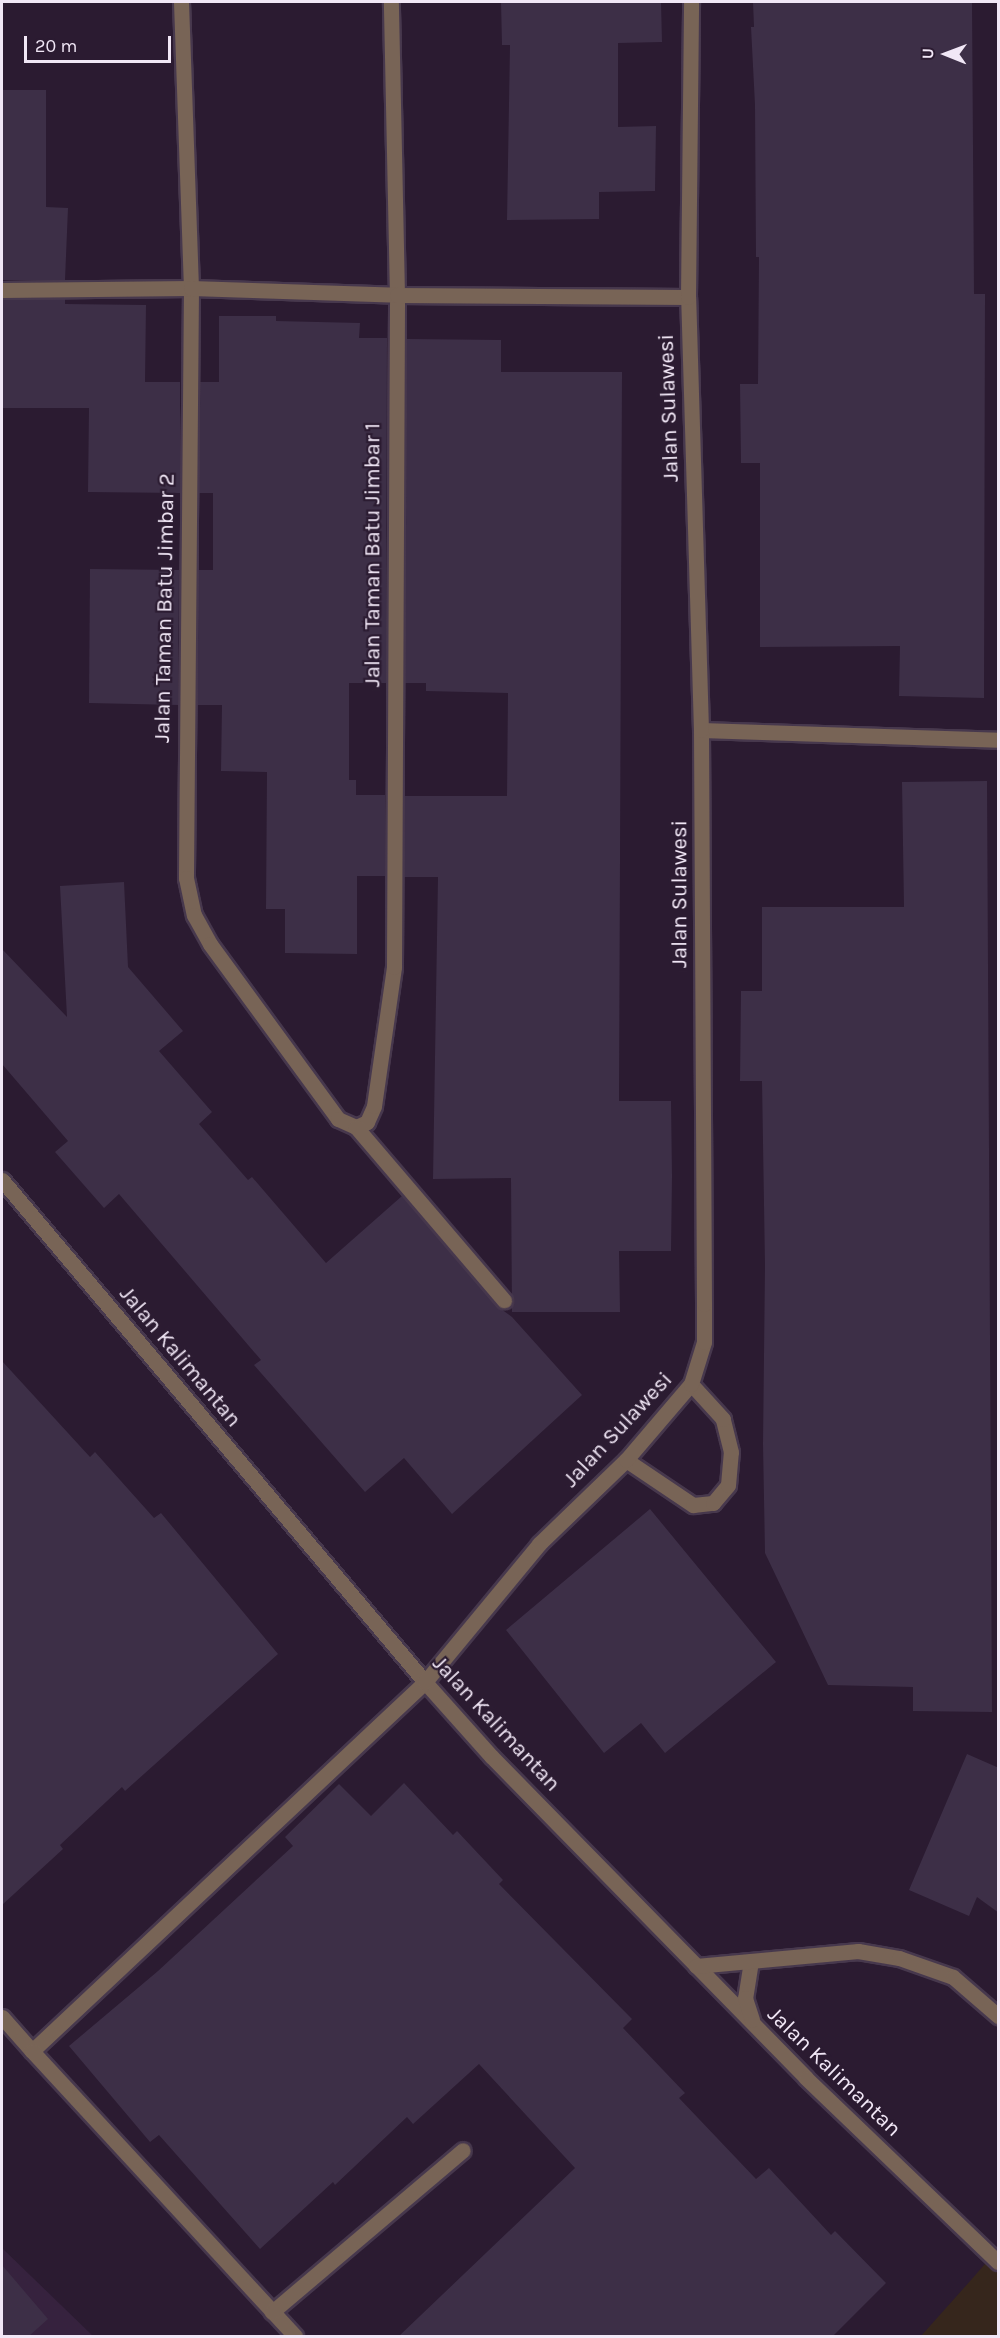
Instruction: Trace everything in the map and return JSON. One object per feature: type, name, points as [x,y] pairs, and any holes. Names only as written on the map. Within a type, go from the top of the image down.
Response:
[{"type":"street","name":"Jalan Taman Batu Jimbar 2","points":[[181,2],[191,288],[186,878],[194,915],[210,945],[338,1119],[356,1127],[504,1300]]},
{"type":"street","points":[[391,2],[397,295]]},
{"type":"street","name":"Jalan Sulawesi","points":[[32,2051],[425,1682],[539,1544],[626,1460],[691,1384],[704,1342],[704,1304],[701,730],[688,297],[691,2]]},
{"type":"street","points":[[2,290],[191,288],[397,295],[688,297]]},
{"type":"street","name":"Jalan Taman Batu Jimbar 1","points":[[356,1127],[367,1122],[374,1106],[394,967],[397,295]]},
{"type":"street","points":[[701,730],[999,740]]},
{"type":"street","name":"Jalan Kalimantan","points":[[2,1180],[425,1682],[491,1756],[752,2023],[999,2262]]},
{"type":"street","points":[[626,1460],[693,1505],[713,1503],[728,1485],[731,1452],[723,1419],[691,1384]]},
{"type":"street","points":[[696,1966],[858,1951],[899,1958],[953,1977],[999,2016]]},
{"type":"street","points":[[751,1962],[745,1998],[752,2023]]},
{"type":"street","points":[[2,2017],[295,2337]]},
{"type":"street","points":[[272,2312],[463,2150]]},
{"type":"shaded area","points":[[2,2248],[93,2336],[2,2336]]},
{"type":"shaded area","points":[[998,2249],[998,2336],[921,2336],[971,2280]]},
{"type":"building","points":[[501,2],[661,2],[662,42],[618,43],[618,127],[656,126],[655,191],[599,192],[599,219],[507,220],[510,45],[502,45]]},
{"type":"building","points":[[753,2],[972,2],[974,294],[985,294],[984,698],[899,696],[900,646],[760,647],[760,463],[741,463],[740,384],[758,384],[759,257],[756,257],[755,105],[751,27],[754,27]]},
{"type":"building","points":[[2,90],[46,90],[46,207],[68,208],[65,280],[2,280]]},
{"type":"building","points":[[65,299],[65,304],[146,305],[145,382],[180,382],[180,493],[88,492],[89,408],[2,408],[2,300]]},
{"type":"building","points":[[219,316],[276,316],[276,321],[360,323],[359,338],[387,338],[386,683],[349,683],[349,780],[356,780],[356,795],[385,795],[385,876],[357,876],[357,954],[285,953],[285,909],[266,909],[267,772],[221,771],[222,705],[197,705],[198,570],[213,570],[213,493],[199,493],[200,382],[219,382]]},
{"type":"building","points":[[407,339],[501,340],[501,372],[622,372],[619,1101],[671,1101],[672,1176],[671,1251],[619,1251],[620,1312],[512,1312],[511,1178],[433,1179],[438,877],[404,877],[405,796],[507,796],[508,693],[426,691],[426,683],[405,683]]},
{"type":"building","points":[[90,569],[179,570],[178,705],[89,703]]},
{"type":"building","points":[[987,781],[992,1712],[913,1711],[913,1687],[828,1685],[765,1553],[763,1444],[765,1266],[762,1081],[740,1081],[741,991],[762,991],[762,907],[904,907],[902,782]]},
{"type":"building","points":[[124,882],[128,967],[183,1031],[159,1051],[212,1112],[199,1124],[248,1180],[252,1177],[326,1263],[402,1196],[497,1306],[512,1317],[582,1395],[452,1514],[404,1458],[365,1492],[254,1365],[261,1360],[119,1194],[104,1208],[55,1152],[68,1141],[2,1064],[2,949],[67,1017],[60,886]]},
{"type":"building","points":[[2,1361],[90,1457],[95,1452],[154,1518],[161,1513],[278,1654],[125,1791],[122,1787],[60,1845],[63,1849],[2,1905]]},
{"type":"building","points":[[650,1509],[776,1662],[665,1753],[641,1723],[604,1753],[506,1630]]},
{"type":"building","points":[[967,1754],[999,1768],[999,1913],[977,1897],[969,1916],[909,1890]]},
{"type":"building","points":[[404,1783],[453,1835],[457,1831],[503,1880],[499,1884],[632,2019],[623,2028],[685,2093],[679,2098],[756,2179],[769,2168],[831,2235],[835,2231],[886,2283],[832,2337],[398,2337],[575,2168],[479,2064],[413,2124],[407,2117],[335,2185],[333,2182],[260,2249],[159,2135],[150,2142],[69,2046],[158,1971],[293,1846],[285,1837],[339,1784],[371,1816]]},
{"type":"building","points":[[2,2265],[48,2319],[28,2337],[2,2337]]}]
